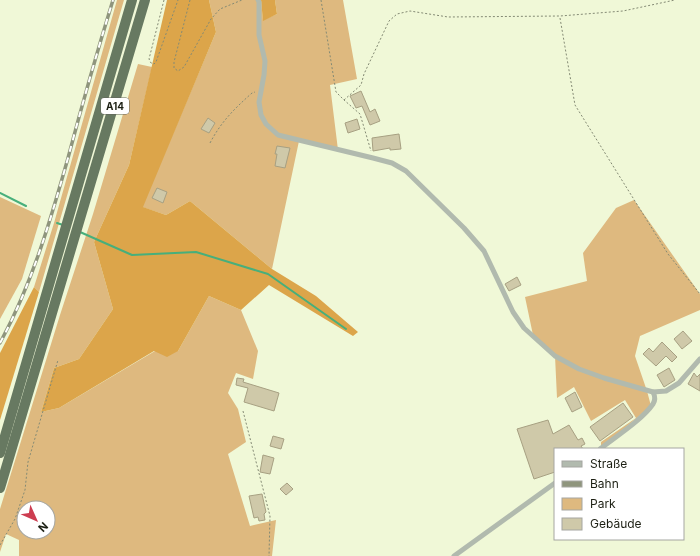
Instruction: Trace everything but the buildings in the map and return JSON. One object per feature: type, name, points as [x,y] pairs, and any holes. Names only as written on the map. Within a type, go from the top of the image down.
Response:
[{"type":"highway","name":"A14","points":[[0,453],[132,0]]},
{"type":"highway","name":"A14","points":[[0,488],[145,0]]},
{"type":"street","points":[[258,0],[260,2],[259,35],[265,61],[259,102],[261,115],[266,124],[278,135],[392,163],[406,171],[464,228],[484,251],[513,312],[524,328],[555,356],[579,369],[653,392],[666,391],[680,383],[700,359]]},
{"type":"street","points":[[601,448],[634,423],[654,403],[655,396],[653,392]]},
{"type":"street","points":[[454,556],[554,484]]},
{"type":"path","points":[[164,0],[149,59],[151,63],[154,64],[178,0]]},
{"type":"path","points":[[190,0],[174,62],[174,68],[178,71],[184,67],[211,19],[220,9],[242,0]]},
{"type":"path","points":[[321,0],[336,92],[360,114],[373,158]]},
{"type":"path","points":[[344,100],[360,85],[389,21],[397,14],[410,11],[448,16],[560,16],[623,11],[675,0]]},
{"type":"path","points":[[560,16],[575,105],[668,254],[700,294]]},
{"type":"path","points":[[210,143],[218,128],[232,112],[252,93],[261,90]]},
{"type":"path","points":[[0,545],[15,519],[25,490],[28,462],[58,360]]},
{"type":"path","points":[[243,411],[270,516],[269,556]]},
{"type":"green space","points":[[117,0],[124,0],[39,292],[34,287],[54,223]]},
{"type":"green space","points":[[209,0],[261,0],[263,20],[277,14],[275,0],[343,0],[357,79],[330,85],[338,150],[299,141],[272,269],[190,201],[166,215],[142,207],[216,32]]},
{"type":"green space","points":[[138,64],[152,67],[129,165],[94,242],[113,309],[79,359],[54,368],[41,412],[59,408],[155,351],[178,351],[209,296],[241,310],[258,351],[253,379],[236,373],[228,393],[238,409],[246,442],[228,454],[250,526],[276,520],[272,556],[19,556],[19,540],[56,540],[56,500],[16,500],[16,539],[6,534],[0,552],[0,509],[93,214]]},
{"type":"green space","points":[[0,197],[41,216],[22,279],[0,319]]},
{"type":"green space","points":[[634,200],[700,294],[700,310],[640,336],[635,356],[651,406],[601,448],[601,442],[636,418],[625,400],[591,421],[574,387],[557,398],[555,356],[533,335],[525,297],[587,281],[583,253],[616,208]]},
{"type":"shaded area","points":[[167,0],[209,0],[216,32],[143,207],[166,215],[190,201],[272,269],[316,296],[358,332],[353,336],[269,285],[241,310],[209,296],[178,351],[167,357],[154,351],[59,408],[41,412],[54,368],[79,359],[113,309],[94,242],[129,165]]},
{"type":"shaded area","points":[[261,0],[275,0],[277,14],[263,21]]},
{"type":"shaded area","points":[[34,287],[39,292],[0,420],[0,353]]},
{"type":"waterway","points":[[0,193],[26,206]]},
{"type":"waterway","points":[[57,223],[63,225]]},
{"type":"waterway","points":[[80,232],[132,255],[196,252],[268,274],[346,329]]},
{"type":"railway","points":[[0,343],[22,298],[47,229],[113,0]]}]
